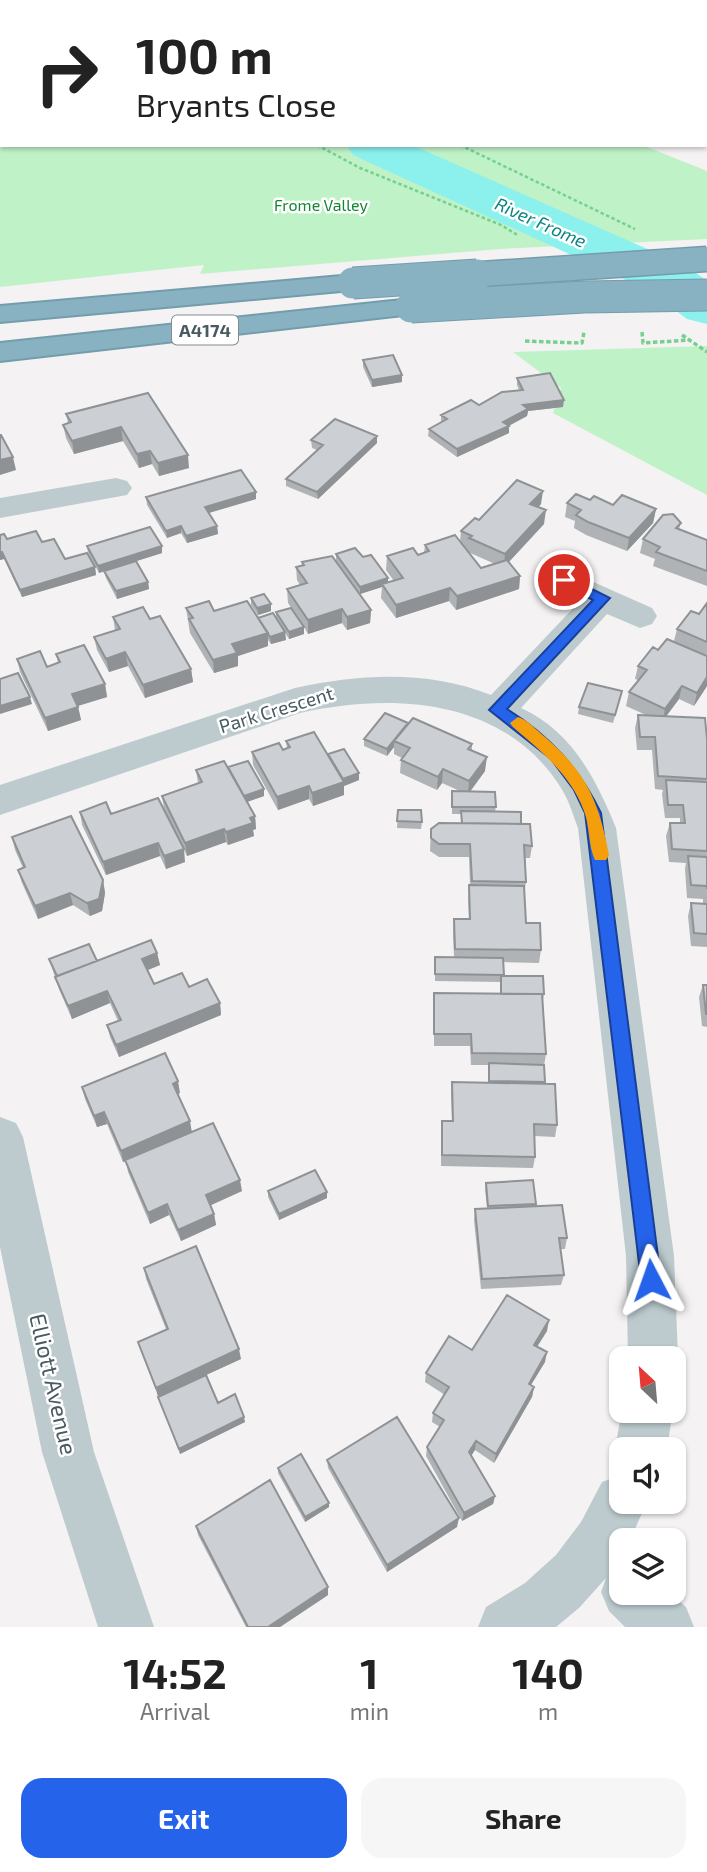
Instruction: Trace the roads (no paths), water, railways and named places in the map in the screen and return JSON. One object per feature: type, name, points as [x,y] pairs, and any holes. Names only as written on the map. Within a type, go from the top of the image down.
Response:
[{"type":"highway","name":"A4174","points":[[0,314],[353,283],[707,259]]},
{"type":"highway","name":"A4174","points":[[0,352],[411,307],[584,297],[707,295]]},
{"type":"street","points":[[0,508],[72,508],[116,488]]},
{"type":"street","points":[[564,580],[640,616]]},
{"type":"street","points":[[497,710],[603,598]]},
{"type":"street","name":"Park Crescent","points":[[0,800],[333,691],[370,686],[419,689],[497,710],[526,728],[556,755],[588,800],[597,828],[650,1256],[653,1346]]},
{"type":"street","name":"Elliott Avenue","points":[[0,1137],[68,1452],[126,1627]]},
{"type":"street","points":[[506,1627],[562,1589],[609,1580]]},
{"type":"street","points":[[642,1605],[666,1627]]},
{"type":"waterway","name":"River Frome","points":[[374,147],[669,279],[707,307]]},
{"type":"park label","name":"Frome Valley","points":[[321,204]]}]
